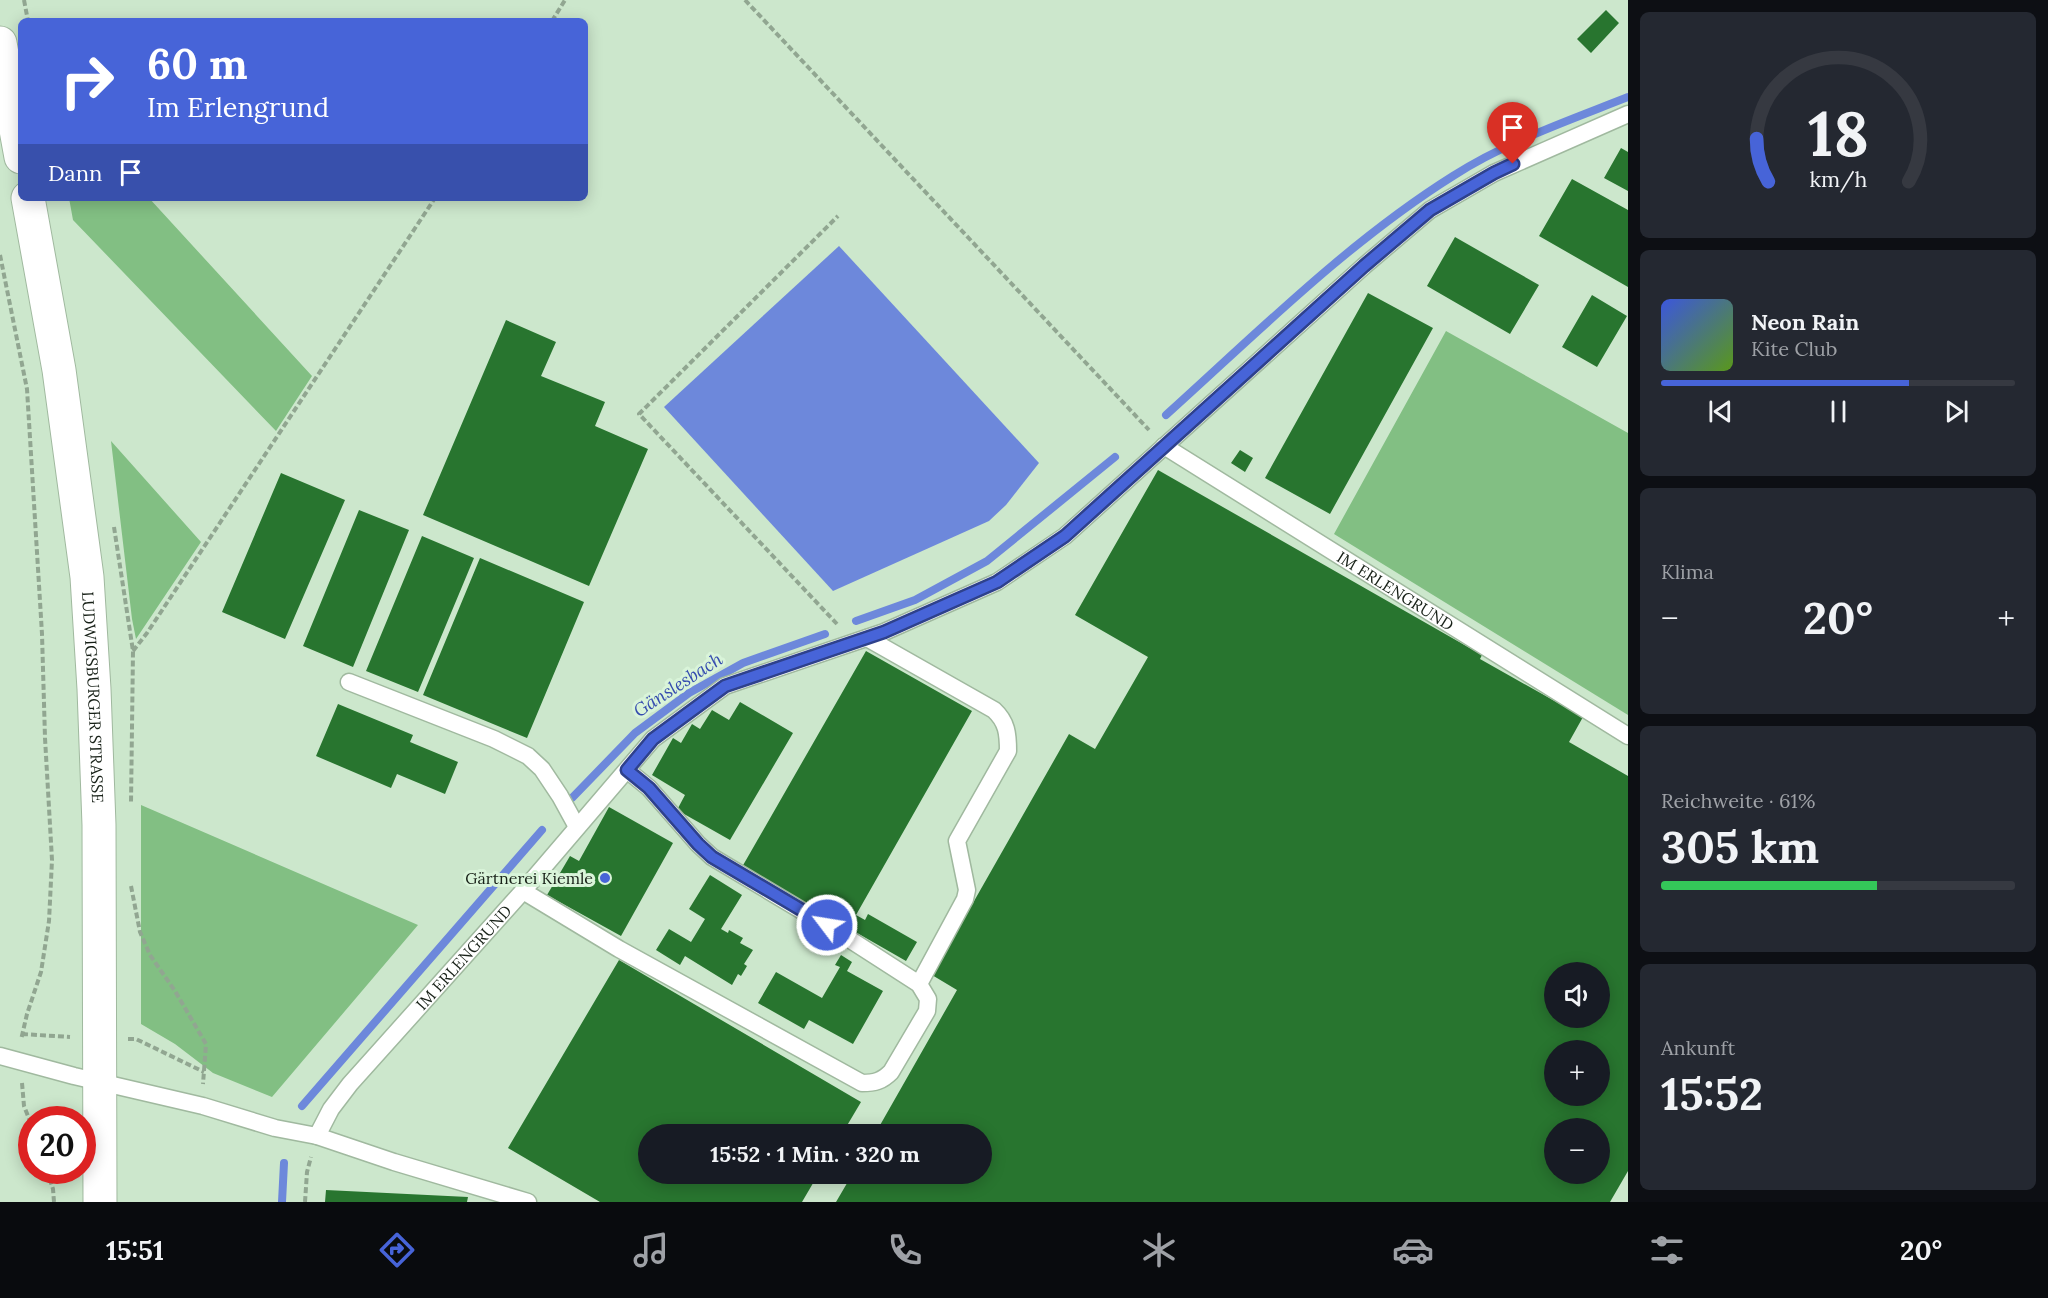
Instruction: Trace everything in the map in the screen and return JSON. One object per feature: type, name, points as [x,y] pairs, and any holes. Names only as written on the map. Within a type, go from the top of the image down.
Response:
[{"type":"main road","points":[[0,43],[18,141]]},
{"type":"main road","name":"LUDWIGSBURGER STRASSE","points":[[29,201],[59,370],[87,577],[99,825],[100,1202]]},
{"type":"lane","name":"IM ERLENGRUND","points":[[317,1136],[331,1108],[350,1084],[523,891],[653,739],[725,686],[884,632],[997,582],[1065,536],[1364,266],[1430,210],[1494,173],[1628,114]]},
{"type":"lane","name":"IM ERLENGRUND","points":[[1164,446],[1628,736]]},
{"type":"lane","points":[[861,640],[994,710],[1003,719],[1008,735],[1008,751],[957,841],[967,890],[965,899],[919,984]]},
{"type":"lane","points":[[349,682],[494,739],[528,756],[542,769],[578,827]]},
{"type":"lane","points":[[523,891],[619,949],[862,1083],[874,1083],[884,1079],[891,1072],[927,1011],[928,999],[919,984],[846,937],[712,857],[649,788],[627,770]]},
{"type":"lane","points":[[0,1056],[101,1083],[203,1106],[275,1128],[317,1136],[394,1162],[528,1202]]},
{"type":"path","points":[[24,0],[27,18]]},
{"type":"path","points":[[554,18],[566,0]]},
{"type":"path","points":[[745,0],[1164,446]]},
{"type":"path","points":[[133,651],[433,201]]},
{"type":"path","points":[[838,216],[639,414],[861,640]]},
{"type":"path","points":[[0,255],[27,389],[42,634],[52,860],[49,921],[41,972],[22,1034]]},
{"type":"path","points":[[20,1061],[24,1106]]},
{"type":"path","points":[[305,1202],[307,1172],[317,1136]]},
{"type":"path","points":[[51,1184],[54,1202]]},
{"type":"green space","points":[[70,201],[152,201],[312,376],[276,431],[73,220]]},
{"type":"green space","points":[[1446,331],[1628,433],[1628,715],[1334,534]]},
{"type":"green space","points":[[111,441],[201,542],[136,639],[132,619]]},
{"type":"green space","points":[[141,805],[418,925],[272,1097],[213,1073],[175,1044],[141,1024]]},
{"type":"water","points":[[839,246],[1039,463],[1006,505],[989,521],[833,591],[664,407]]},
{"type":"building","points":[[1606,10],[1619,23],[1591,53],[1577,39]]},
{"type":"building","points":[[1621,148],[1628,152],[1628,191],[1604,178]]},
{"type":"building","points":[[1572,179],[1628,210],[1628,287],[1539,236]]},
{"type":"building","points":[[1455,237],[1539,285],[1510,334],[1427,286]]},
{"type":"building","points":[[1368,293],[1433,328],[1330,514],[1265,478]]},
{"type":"building","points":[[1592,295],[1627,316],[1597,367],[1562,347]]},
{"type":"building","points":[[506,320],[556,342],[541,376],[605,402],[595,426],[648,449],[589,586],[423,515]]},
{"type":"building","points":[[1240,450],[1253,458],[1245,472],[1231,463]]},
{"type":"building","points":[[1158,470],[1482,655],[1480,659],[1583,717],[1569,742],[1628,776],[1628,1171],[1610,1202],[836,1202],[847,1184],[992,1184],[992,1124],[881,1124],[957,990],[932,975],[1069,734],[1095,749],[1148,657],[1075,615]]},
{"type":"building","points":[[281,473],[345,500],[285,639],[222,612]]},
{"type":"building","points":[[359,510],[409,530],[353,667],[303,646]]},
{"type":"building","points":[[422,536],[474,558],[418,692],[366,671]]},
{"type":"building","points":[[480,558],[584,602],[527,738],[423,695]]},
{"type":"building","points":[[866,651],[972,711],[856,915],[865,920],[868,914],[917,942],[906,961],[742,867]]},
{"type":"building","points":[[740,702],[793,733],[730,840],[677,810],[685,795],[652,775],[673,738],[681,743],[692,724],[700,729],[712,710],[729,720]]},
{"type":"building","points":[[338,704],[413,735],[410,742],[458,762],[445,794],[397,774],[391,788],[316,756]]},
{"type":"building","name":"Gärtnerei Kiemle","points":[[609,807],[673,843],[621,936],[547,895],[570,856],[579,861]]},
{"type":"building","points":[[710,875],[742,895],[721,929],[728,933],[729,930],[743,938],[740,943],[753,950],[744,964],[747,966],[741,976],[738,974],[732,985],[685,956],[680,965],[656,950],[669,929],[691,942],[705,919],[689,909]]},
{"type":"building","points":[[841,955],[852,962],[847,971],[883,991],[853,1044],[809,1020],[804,1029],[758,1003],[776,972],[822,998],[840,967],[835,965]]},
{"type":"building","points":[[619,960],[861,1102],[848,1124],[638,1124],[638,1184],[813,1184],[802,1202],[600,1202],[508,1148]]},
{"type":"building","points":[[326,1190],[468,1197],[467,1202],[325,1202]]},
{"type":"waterway","points":[[1166,415],[1305,289],[1414,202],[1453,176],[1495,153],[1539,132],[1628,97]]},
{"type":"waterway","points":[[856,621],[915,600],[987,561],[1115,457]]},
{"type":"waterway","name":"Gänslesbach","points":[[572,798],[635,733],[689,693],[743,663],[825,634]]},
{"type":"waterway","points":[[302,1106],[542,830]]},
{"type":"waterway","name":"Gänslesbach","points":[[282,1202],[284,1163]]},
{"type":"place","name":"Gärtnerei Kiemle","points":[[605,878]]},
{"type":"route","points":[[827,925],[712,857],[672,816],[649,788],[627,770],[653,739],[725,686],[884,632],[997,582],[1065,536],[1364,266],[1430,210],[1513,164]]}]
